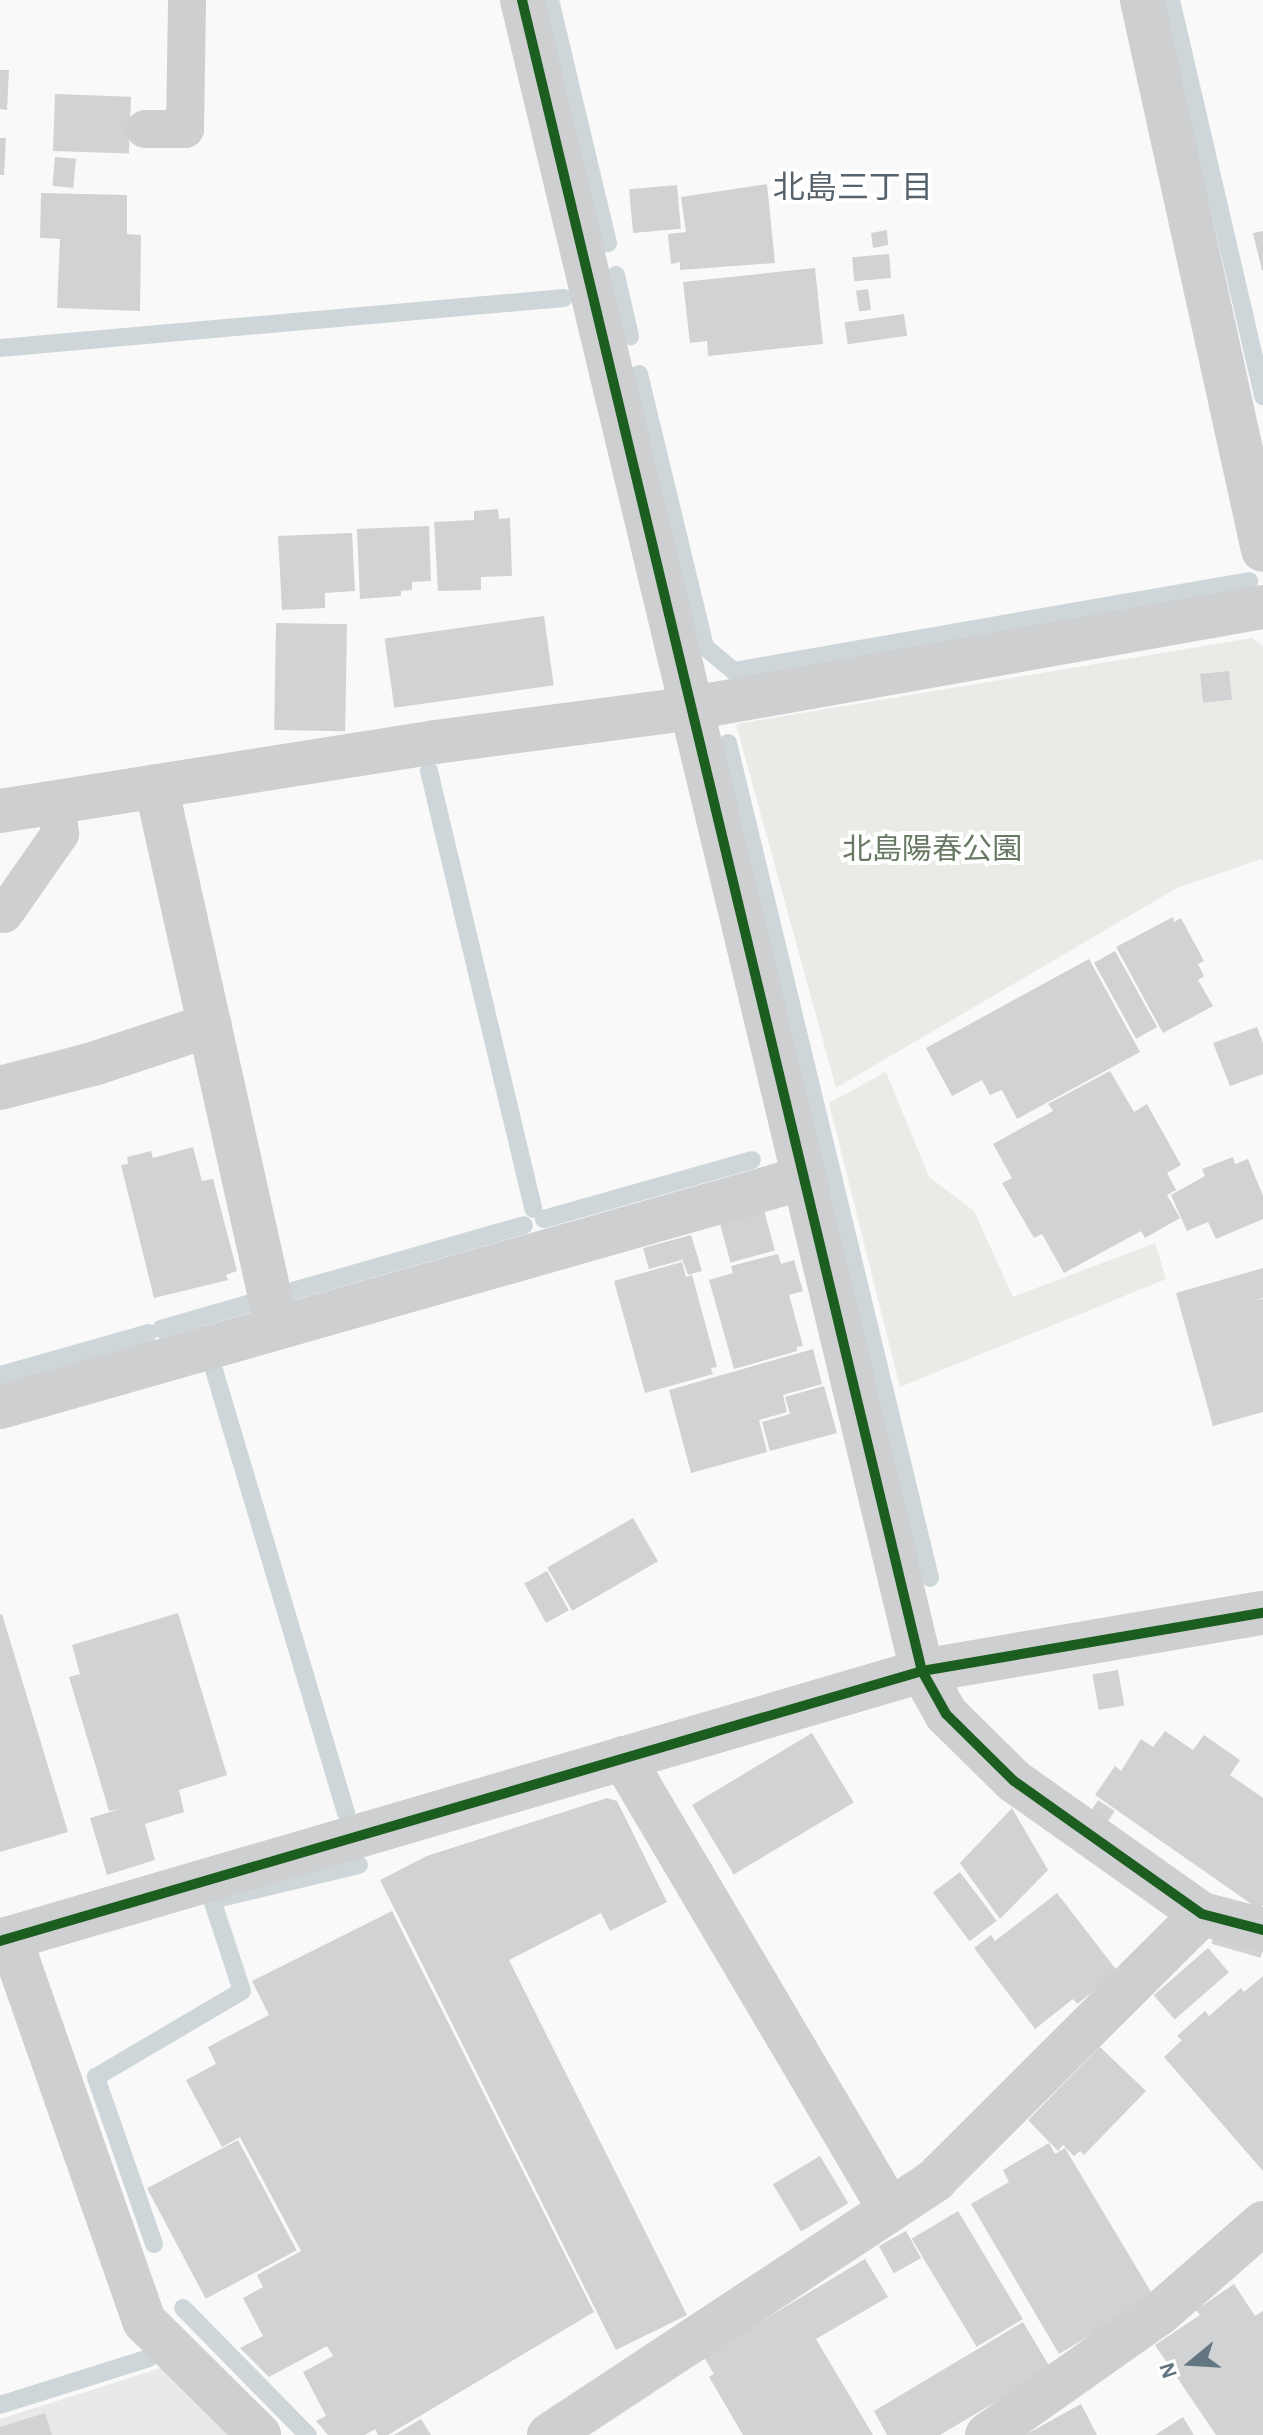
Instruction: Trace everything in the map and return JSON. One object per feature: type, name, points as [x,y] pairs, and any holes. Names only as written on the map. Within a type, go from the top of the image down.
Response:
[{"type":"street","points":[[522,0],[922,1671],[946,1714],[1014,1781],[1202,1914],[1263,1930]]},
{"type":"street","points":[[1142,0],[1263,550]]},
{"type":"street","points":[[0,811],[435,742],[692,708],[1263,607]]},
{"type":"street","points":[[156,786],[277,1328]]},
{"type":"street","points":[[0,1088],[93,1064],[210,1025]]},
{"type":"street","points":[[0,1407],[804,1178]]},
{"type":"street","points":[[259,2435],[144,2321],[5,1940],[922,1671],[1263,1613]]},
{"type":"street","points":[[623,1758],[890,2210]]},
{"type":"street","points":[[549,2435],[935,2180],[1202,1914]]},
{"type":"street","points":[[987,2435],[1160,2313],[1263,2223]]},
{"type":"lane","points":[[145,129],[185,129],[187,0]]},
{"type":"lane","points":[[4,914],[60,834],[56,802]]},
{"type":"shaded area","points":[[164,2367],[235,2435],[0,2435],[0,2419]]},
{"type":"green space","name":"北島陽春公園","points":[[1252,638],[1263,646],[1263,862],[1261,859],[1177,888],[836,1088],[736,724]]},
{"type":"green space","points":[[886,1072],[929,1177],[974,1211],[1013,1297],[1155,1243],[1166,1279],[900,1387],[829,1103]]},
{"type":"building","points":[[0,70],[9,70],[7,110],[0,109]]},
{"type":"building","points":[[55,94],[131,97],[129,154],[53,151]]},
{"type":"building","points":[[0,138],[6,138],[4,175],[0,175]]},
{"type":"building","points":[[55,157],[76,159],[73,188],[52,186]]},
{"type":"building","points":[[767,184],[775,263],[680,270],[680,262],[671,264],[668,234],[686,232],[681,197]]},
{"type":"building","points":[[677,185],[681,229],[633,233],[629,189]]},
{"type":"building","points":[[41,193],[127,195],[127,234],[141,235],[140,311],[57,308],[60,239],[40,238]]},
{"type":"building","points":[[887,230],[888,245],[873,248],[871,233]]},
{"type":"building","points":[[1263,231],[1263,270],[1262,270],[1253,233]]},
{"type":"building","points":[[889,254],[891,278],[854,281],[852,257]]},
{"type":"building","points":[[815,268],[823,344],[708,356],[707,341],[690,343],[683,282]]},
{"type":"building","points":[[868,289],[871,310],[859,311],[856,291]]},
{"type":"building","points":[[904,314],[907,336],[848,344],[845,322]]},
{"type":"building","points":[[498,509],[499,519],[510,518],[512,576],[481,577],[481,590],[438,591],[434,522],[474,520],[474,511]]},
{"type":"building","points":[[429,526],[431,581],[412,582],[412,590],[401,591],[401,596],[360,599],[357,529]]},
{"type":"building","points":[[352,533],[355,591],[325,593],[325,608],[282,610],[278,536]]},
{"type":"building","points":[[544,616],[554,685],[394,708],[385,638]]},
{"type":"building","points":[[276,623],[347,624],[345,731],[274,730]]},
{"type":"building","points":[[1229,671],[1232,700],[1203,703],[1200,674]]},
{"type":"building","points":[[1173,917],[1174,922],[1181,918],[1204,961],[1198,964],[1204,976],[1198,980],[1213,1006],[1163,1033],[1116,947]]},
{"type":"building","points":[[1115,951],[1157,1027],[1136,1039],[1094,963]]},
{"type":"building","points":[[1089,959],[1140,1052],[1017,1119],[1002,1090],[990,1095],[982,1080],[952,1096],[926,1048]]},
{"type":"building","points":[[1257,1027],[1263,1043],[1263,1074],[1230,1086],[1213,1043]]},
{"type":"building","points":[[1110,1071],[1134,1112],[1147,1104],[1181,1165],[1167,1173],[1176,1190],[1167,1195],[1180,1218],[1145,1238],[1141,1231],[1064,1273],[1042,1234],[1034,1238],[1002,1183],[1012,1178],[993,1144],[1053,1111],[1048,1104]]},
{"type":"building","points":[[193,1147],[202,1181],[213,1179],[237,1271],[226,1275],[228,1280],[154,1298],[121,1165],[128,1164],[127,1157],[151,1151],[153,1158]]},
{"type":"building","points":[[1233,1157],[1235,1164],[1248,1159],[1263,1196],[1263,1219],[1216,1239],[1208,1222],[1187,1231],[1171,1195],[1205,1176],[1202,1169]]},
{"type":"building","points":[[764,1210],[775,1251],[730,1262],[720,1222]]},
{"type":"building","points":[[691,1235],[702,1271],[688,1275],[681,1256],[682,1260],[649,1269],[643,1248]]},
{"type":"building","points":[[778,1254],[781,1264],[794,1260],[803,1291],[789,1295],[803,1346],[797,1347],[797,1351],[734,1369],[709,1280],[733,1273],[731,1266]]},
{"type":"building","points":[[682,1262],[686,1277],[692,1275],[717,1367],[711,1368],[713,1374],[645,1393],[614,1281]]},
{"type":"building","points":[[1263,1268],[1263,1298],[1254,1300],[1263,1299],[1263,1412],[1213,1426],[1176,1293]]},
{"type":"building","points":[[813,1349],[822,1384],[783,1395],[787,1412],[759,1420],[767,1452],[691,1473],[669,1390]]},
{"type":"building","points":[[824,1386],[837,1433],[770,1451],[762,1422],[790,1414],[785,1397]]},
{"type":"building","points":[[633,1518],[658,1561],[572,1611],[547,1568]]},
{"type":"building","points":[[547,1571],[569,1610],[546,1623],[524,1584]]},
{"type":"building","points":[[178,1613],[227,1775],[179,1790],[184,1812],[145,1824],[155,1860],[107,1875],[90,1818],[120,1809],[109,1811],[69,1677],[80,1674],[72,1645]]},
{"type":"building","points":[[0,1615],[68,1832],[0,1852]]},
{"type":"building","points":[[1118,1670],[1124,1705],[1099,1710],[1092,1675]]},
{"type":"building","points":[[1165,1731],[1193,1750],[1204,1735],[1240,1760],[1230,1775],[1263,1798],[1263,1905],[1260,1910],[1095,1795],[1115,1766],[1121,1771],[1141,1739],[1153,1747]]},
{"type":"building","points":[[812,1733],[854,1802],[734,1875],[692,1805]]},
{"type":"building","points":[[607,1798],[617,1801],[667,1902],[610,1931],[601,1913],[509,1960],[687,2315],[616,2350],[380,1880],[427,1856]]},
{"type":"building","points":[[1098,1800],[1115,1811],[1107,1823],[1090,1813]]},
{"type":"building","points":[[1012,1808],[1048,1870],[1000,1919],[960,1863]]},
{"type":"building","points":[[960,1872],[997,1921],[970,1941],[933,1892]]},
{"type":"building","points":[[1057,1893],[1118,1972],[1077,2004],[1073,1999],[1035,2029],[974,1948],[991,1935],[995,1941]]},
{"type":"building","points":[[392,1911],[594,2312],[388,2435],[378,2435],[375,2429],[365,2435],[328,2435],[316,2421],[326,2416],[303,2372],[333,2356],[327,2346],[269,2377],[240,2348],[263,2336],[243,2298],[263,2287],[257,2275],[301,2251],[240,2137],[222,2147],[186,2080],[216,2064],[208,2047],[269,2015],[252,1981]]},
{"type":"building","points":[[1214,1935],[1263,1949],[1261,1958],[1212,1944]]},
{"type":"building","points":[[1208,1948],[1229,1972],[1175,2019],[1154,1995]]},
{"type":"building","points":[[1263,1976],[1263,2171],[1164,2057],[1182,2040],[1177,2036],[1205,2011],[1209,2016],[1241,1988],[1244,1992]]},
{"type":"building","points":[[1100,2047],[1146,2091],[1084,2155],[1080,2151],[1074,2156],[1063,2145],[1058,2151],[1028,2120]]},
{"type":"building","points":[[238,2140],[297,2250],[206,2299],[147,2188]]},
{"type":"building","points":[[1049,2143],[1055,2154],[1065,2148],[1154,2297],[1059,2354],[971,2204],[1009,2182],[1003,2170]]},
{"type":"building","points":[[820,2156],[848,2203],[801,2231],[773,2184]]},
{"type":"building","points":[[958,2211],[1023,2319],[977,2347],[912,2239]]},
{"type":"building","points":[[906,2231],[921,2258],[894,2273],[879,2246]]},
{"type":"building","points":[[865,2259],[888,2297],[816,2339],[873,2435],[743,2435],[709,2377],[714,2374],[703,2356]]},
{"type":"building","points":[[1234,2284],[1255,2316],[1263,2311],[1263,2435],[1216,2435],[1155,2345],[1200,2315],[1196,2310]]},
{"type":"building","points":[[1023,2322],[1051,2369],[940,2435],[887,2435],[874,2411]]},
{"type":"building","points":[[1081,2404],[1097,2435],[1025,2435]]},
{"type":"building","points":[[45,2413],[52,2435],[0,2435],[0,2427]]},
{"type":"building","points":[[1183,2417],[1194,2435],[1155,2435]]},
{"type":"building","points":[[421,2419],[431,2435],[394,2435]]},
{"type":"waterway","points":[[550,0],[608,243]]},
{"type":"waterway","points":[[1171,0],[1263,396]]},
{"type":"waterway","points":[[616,275],[630,336]]},
{"type":"waterway","points":[[0,348],[564,298]]},
{"type":"waterway","points":[[639,374],[705,647],[734,671],[1249,581]]},
{"type":"waterway","points":[[728,743],[930,1578]]},
{"type":"waterway","points":[[429,771],[533,1209]]},
{"type":"waterway","points":[[544,1219],[752,1160]]},
{"type":"waterway","points":[[293,1291],[524,1225]]},
{"type":"waterway","points":[[161,1329],[251,1303]]},
{"type":"waterway","points":[[0,1375],[148,1333]]},
{"type":"waterway","points":[[214,1370],[346,1813]]},
{"type":"waterway","points":[[154,2244],[96,2077],[242,1991],[212,1900],[359,1865]]},
{"type":"waterway","points":[[183,2308],[308,2435]]},
{"type":"waterway","points":[[0,2405],[149,2358]]},
{"type":"cycle path","points":[[522,0],[922,1671],[946,1714],[1014,1781],[1202,1914],[1263,1930]]},
{"type":"cycle path","points":[[0,1941],[922,1671],[1263,1613]]},
{"type":"district","name":"北島三丁目","points":[[853,188]]}]
